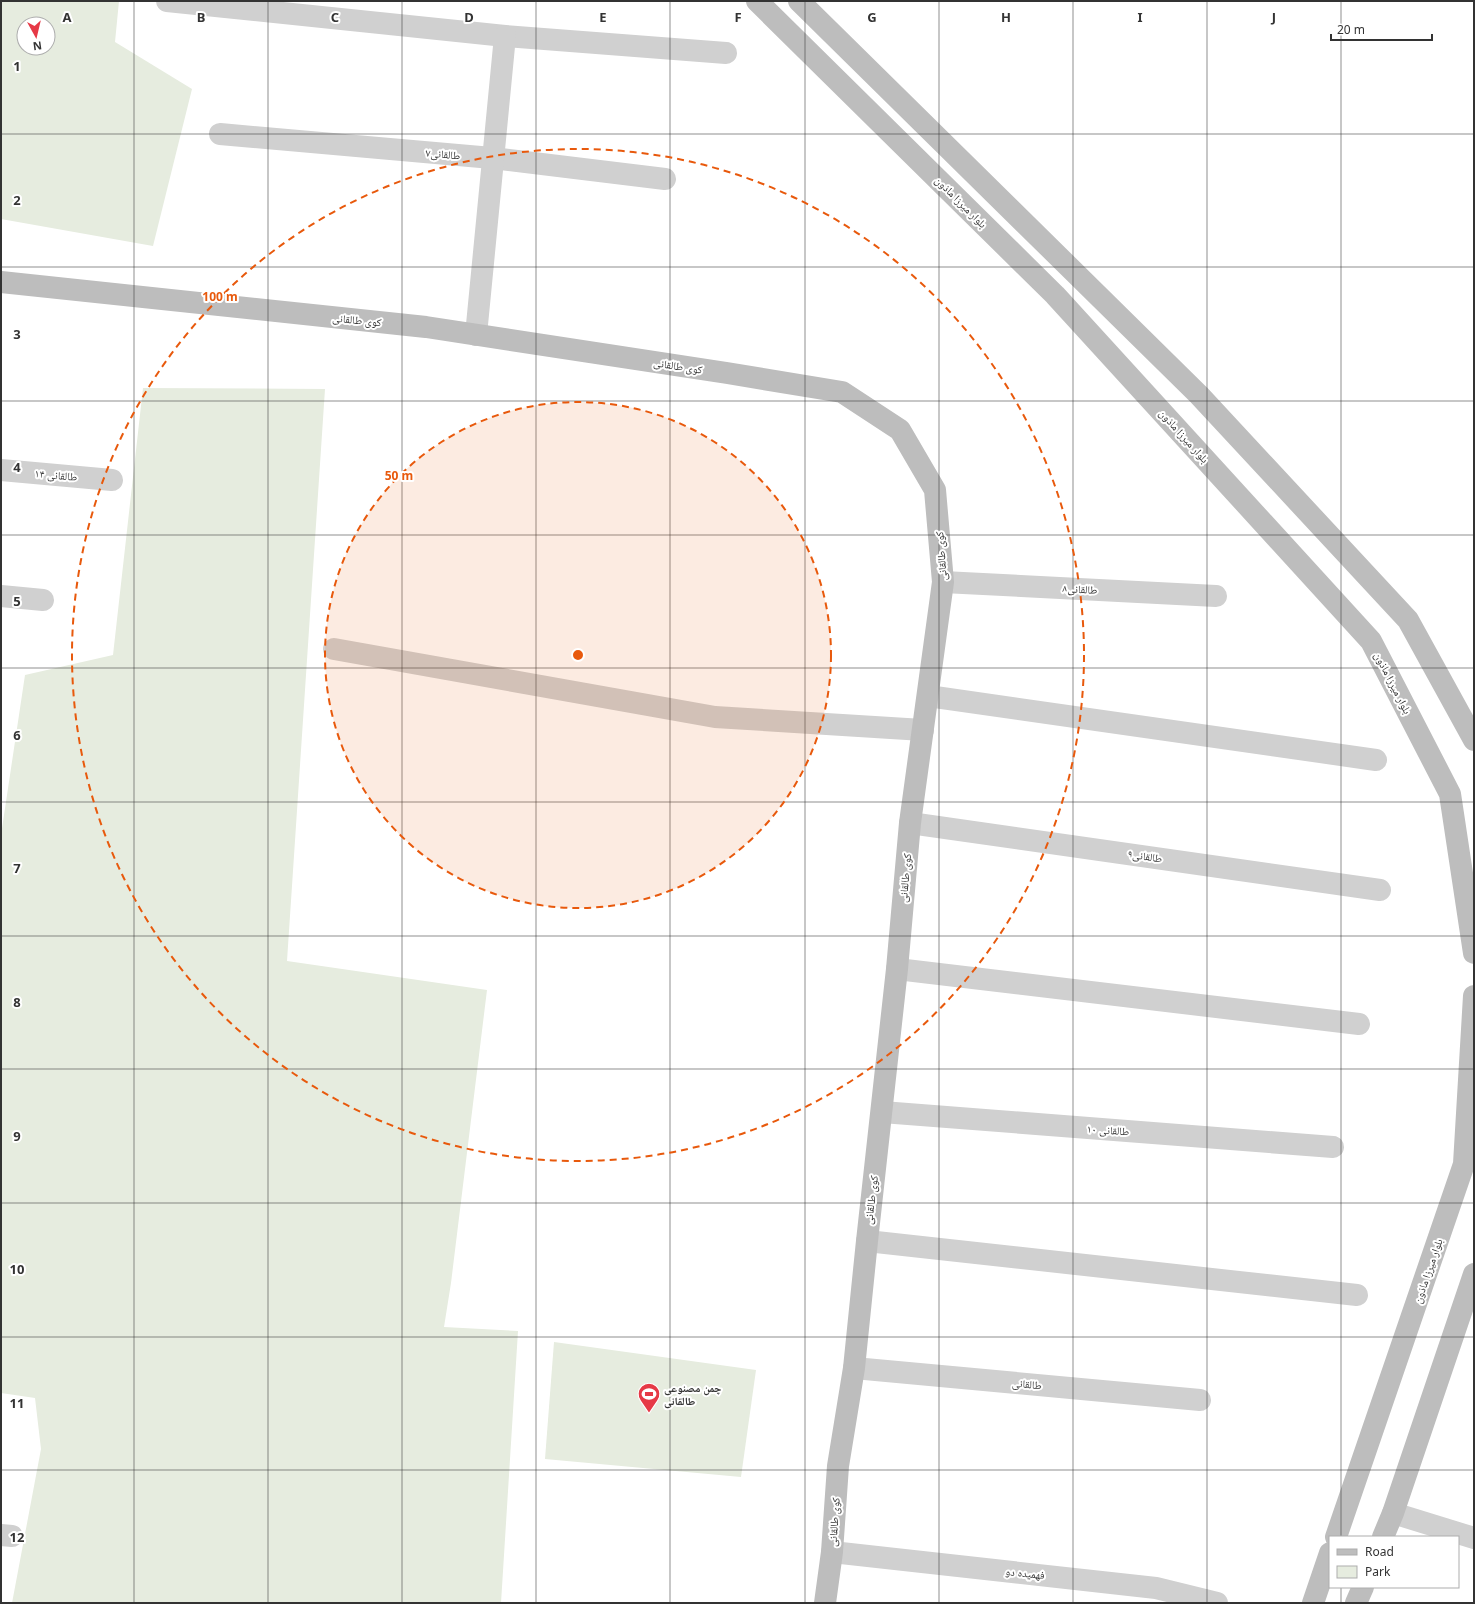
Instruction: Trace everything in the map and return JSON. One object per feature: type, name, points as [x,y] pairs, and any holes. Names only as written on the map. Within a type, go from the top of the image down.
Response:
[{"type":"main road","name":"بلوار میرزا ماذون","points":[[757,1],[1055,295],[1371,641],[1450,794],[1474,953]]},
{"type":"main road","points":[[799,1],[1199,395],[1408,620],[1474,740]]},
{"type":"main road","name":"کوی طالقانی","points":[[1,282],[426,327],[842,392],[900,430],[935,490],[944,582],[910,822],[882,1112],[854,1368],[838,1466],[832,1552],[825,1603]]},
{"type":"main road","name":"بلوار میرزا ماذون","points":[[1336,1536],[1464,1164],[1474,996]]},
{"type":"main road","points":[[1383,1536],[1393,1513],[1474,1274]]},
{"type":"main road","points":[[1313,1603],[1329,1556]]},
{"type":"main road","points":[[1356,1603],[1363,1588]]},
{"type":"street","points":[[167,1],[505,36],[726,53]]},
{"type":"street","points":[[476,335],[505,36]]},
{"type":"street","name":"طالقانی۷","points":[[220,134],[492,158],[665,179]]},
{"type":"street","name":"طالقانی ۱۴","points":[[1,470],[112,480]]},
{"type":"street","name":"طالقانی۸","points":[[944,582],[1216,596]]},
{"type":"street","points":[[1,596],[43,600]]},
{"type":"street","points":[[334,649],[715,717],[923,730]]},
{"type":"street","points":[[928,696],[1376,760]]},
{"type":"street","name":"طالقانی۹","points":[[910,822],[1380,890]]},
{"type":"street","points":[[897,969],[1359,1024]]},
{"type":"street","name":"طالقانی ۱۰","points":[[882,1112],[1333,1147]]},
{"type":"street","points":[[867,1241],[1356,1295]]},
{"type":"street","name":"طالقانی","points":[[854,1368],[1200,1400]]},
{"type":"street","points":[[1393,1513],[1474,1538]]},
{"type":"street","name":"فهمیده دو","points":[[832,1552],[1156,1588],[1217,1603]]},
{"type":"green space","points":[[1,1],[119,1],[115,42],[192,89],[153,246],[1,219]]},
{"type":"green space","points":[[143,388],[325,389],[287,961],[487,990],[451,1283],[444,1327],[518,1331],[501,1603],[12,1603],[41,1449],[35,1398],[1,1393],[1,835],[25,675],[113,655]]},
{"type":"green space","name":"چمن مصنوعی طالقانی","points":[[554,1342],[756,1370],[741,1477],[545,1459]]},
{"type":"place","name":"چمن مصنوعی طالقانی","points":[[649,1414]]}]
